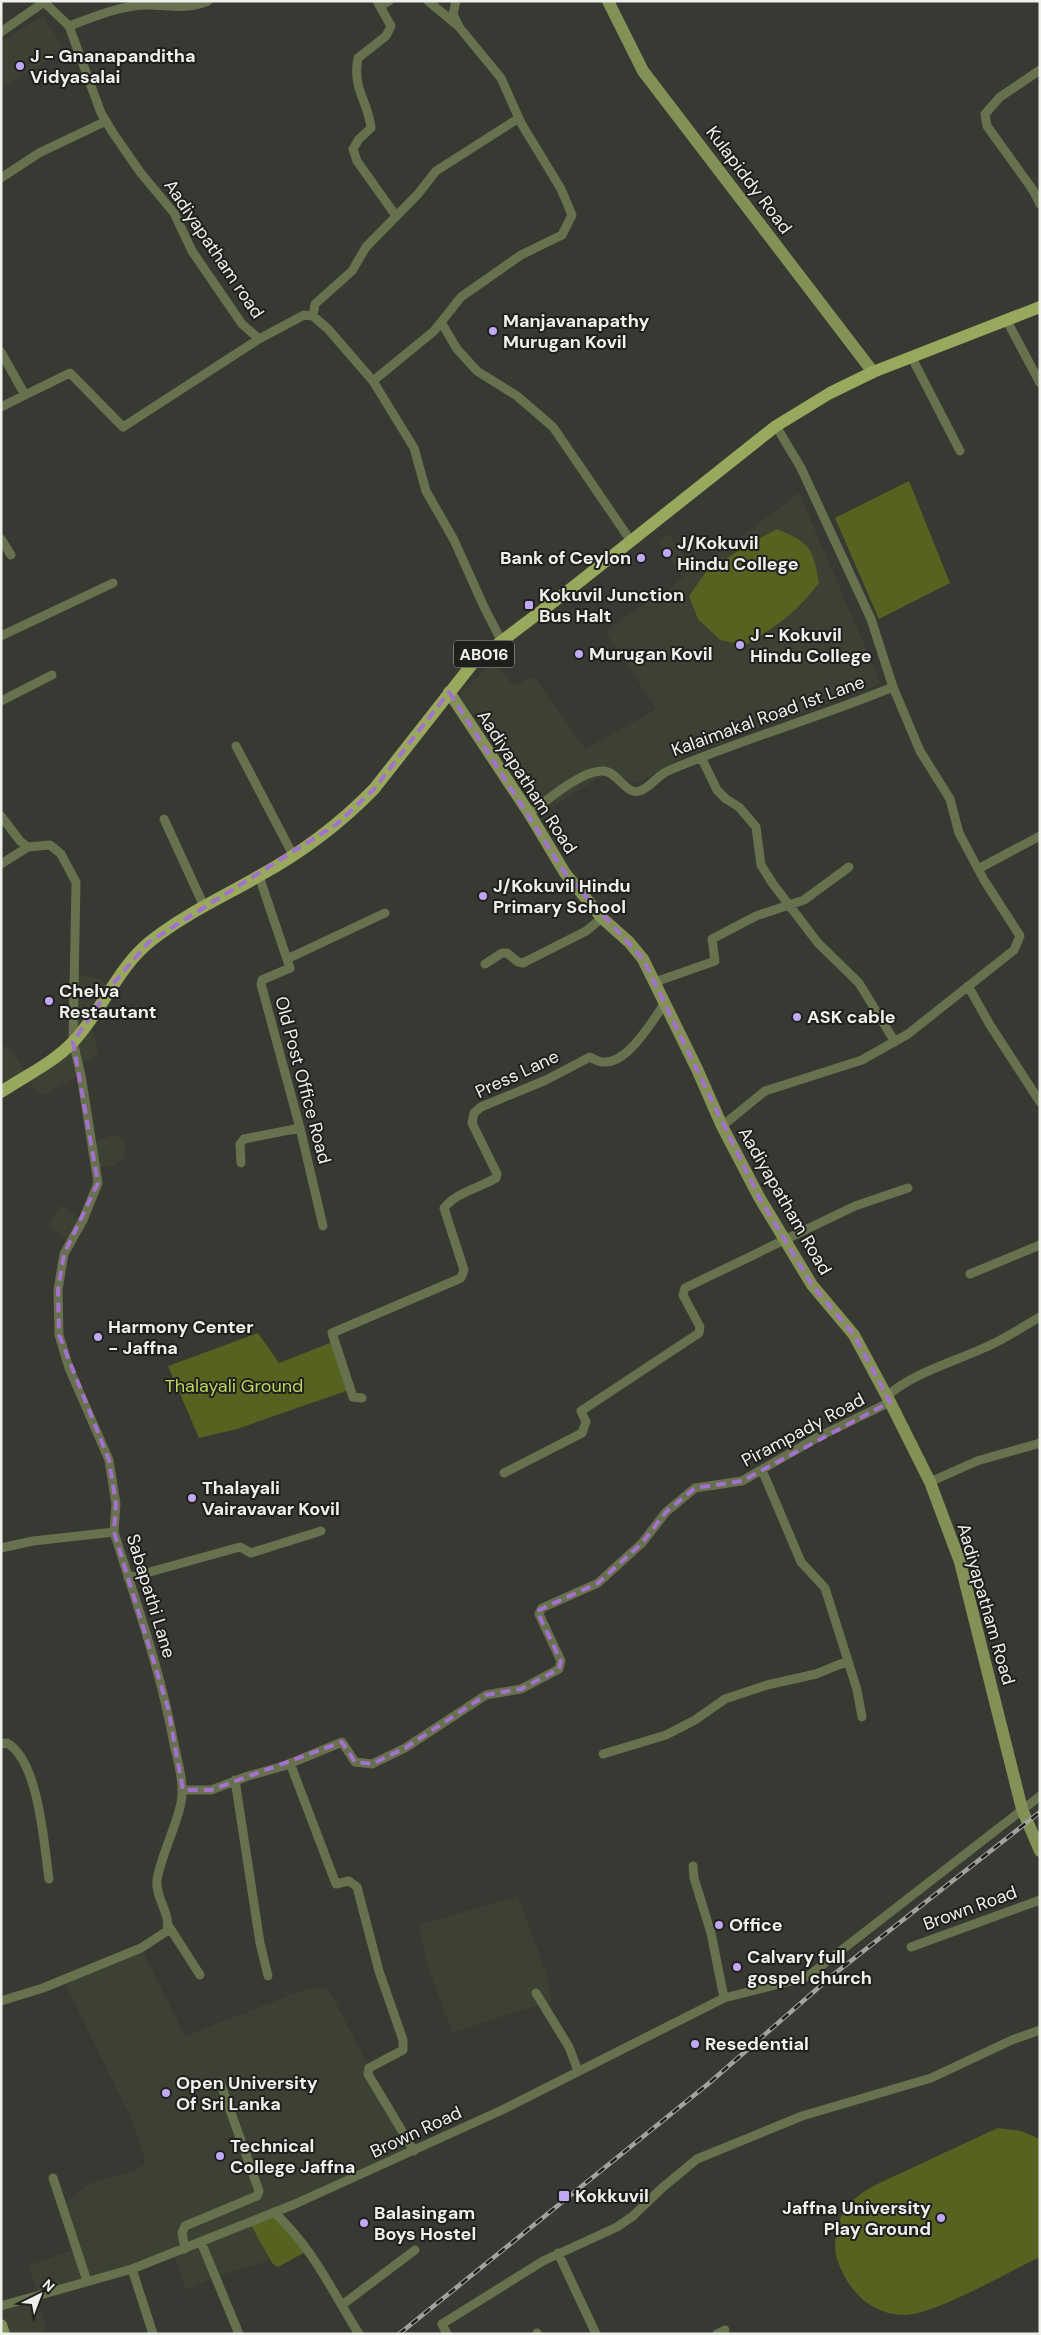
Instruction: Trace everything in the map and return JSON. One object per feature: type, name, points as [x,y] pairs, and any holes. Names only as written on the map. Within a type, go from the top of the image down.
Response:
[{"type":"main road","name":"AB016","points":[[1,1092],[50,1062],[73,1042],[111,986],[149,942],[176,922],[259,876],[318,839],[359,804],[391,768],[473,663],[776,426],[830,393],[873,372],[1040,307]]},
{"type":"street","points":[[1,32],[43,2],[69,26],[108,12],[143,5],[185,7],[208,1]]},
{"type":"street","points":[[390,1],[378,4],[391,26],[386,36],[358,58],[357,84],[370,116],[371,128],[359,139],[354,150],[357,161],[396,216]]},
{"type":"street","points":[[373,381],[434,331],[461,297],[521,255],[562,235],[572,215],[561,189],[520,118],[500,78],[459,27],[428,1]]},
{"type":"street","points":[[456,1],[453,14],[459,27]]},
{"type":"street","name":"Kulapiddy Road","points":[[608,1],[643,71],[873,372]]},
{"type":"street","name":"Aadiyapatham road","points":[[69,26],[106,121],[140,172],[174,213],[192,251],[242,324],[259,338],[304,315],[313,316]]},
{"type":"street","points":[[1040,70],[1000,98],[985,114],[987,126],[1040,204]]},
{"type":"street","points":[[501,640],[454,540],[426,491],[414,448],[373,381],[328,329],[313,316],[314,304],[352,271],[366,247],[418,194],[436,171],[520,118]]},
{"type":"street","points":[[1,178],[39,153],[106,121]]},
{"type":"street","points":[[1006,319],[1040,383]]},
{"type":"street","points":[[441,322],[457,349],[477,371],[517,396],[553,427],[631,541]]},
{"type":"street","points":[[1,407],[70,373],[123,427],[259,338]]},
{"type":"street","points":[[1,352],[25,395]]},
{"type":"street","points":[[912,358],[960,451]]},
{"type":"street","points":[[722,1126],[765,1091],[862,1060],[908,1034],[1014,950],[1020,936],[978,869],[959,833],[950,799],[920,751],[893,686],[871,619],[801,468],[776,426]]},
{"type":"street","points":[[1,538],[10,555]]},
{"type":"street","points":[[1,636],[113,583]]},
{"type":"street","points":[[1,701],[52,675]]},
{"type":"street","name":"Kalaimakal Road 1st Lane","points":[[529,813],[589,773],[610,772],[628,788],[636,792],[642,790],[668,771],[702,759],[729,746],[847,706],[893,686]]},
{"type":"street","name":"Aadiyapatham Road","points":[[449,692],[529,813],[565,873],[602,918],[629,942],[643,959],[722,1126],[783,1240],[812,1285],[854,1336],[930,1482],[960,1562],[1022,1809],[1040,1852]]},
{"type":"street","points":[[236,746],[293,855]]},
{"type":"street","points":[[702,759],[717,790],[726,799],[739,806],[756,827],[761,866],[818,943],[859,984],[895,1042]]},
{"type":"street","points":[[1,816],[20,841],[28,847],[1,864]]},
{"type":"street","points":[[164,819],[204,906]]},
{"type":"street","points":[[978,869],[1040,836]]},
{"type":"street","name":"Sabapathi Lane","points":[[28,847],[50,845],[61,854],[76,882],[73,1042],[81,1075],[98,1183],[83,1220],[64,1254],[58,1290],[59,1335],[69,1368],[109,1460],[116,1504],[114,1532],[168,1708],[183,1790],[180,1807],[163,1855],[157,1879],[159,1900],[168,1925],[200,1975]]},
{"type":"street","points":[[655,982],[716,961],[712,939],[756,916],[804,900],[849,867]]},
{"type":"street","points":[[259,876],[287,959],[385,913]]},
{"type":"street","points":[[485,964],[502,953],[507,953],[518,962],[523,962],[586,931],[602,918]]},
{"type":"street","name":"Old Post Office Road","points":[[287,959],[290,968],[287,971],[262,980],[261,984],[300,1128],[323,1226]]},
{"type":"street","points":[[968,986],[990,1025],[1040,1102]]},
{"type":"street","name":"Press Lane","points":[[362,1398],[353,1397],[332,1333],[461,1278],[464,1270],[444,1208],[452,1199],[496,1178],[497,1174],[472,1123],[474,1114],[481,1107],[546,1080],[590,1057],[604,1063],[617,1059],[637,1042],[665,1003]]},
{"type":"street","points":[[240,1163],[240,1144],[244,1139],[300,1128]]},
{"type":"street","points":[[504,1473],[582,1433],[586,1422],[581,1411],[699,1333],[700,1327],[683,1294],[685,1288],[855,1206],[908,1188]]},
{"type":"street","points":[[970,1274],[1040,1245]]},
{"type":"street","name":"Pirampady Road","points":[[183,1790],[211,1790],[235,1780],[290,1763],[342,1742],[355,1762],[372,1764],[405,1748],[486,1695],[521,1688],[559,1668],[561,1661],[538,1614],[542,1608],[598,1583],[642,1543],[666,1512],[696,1488],[742,1481],[818,1437],[888,1400],[894,1390],[948,1362],[986,1347],[1040,1316]]},
{"type":"street","points":[[930,1482],[977,1461],[1040,1443]]},
{"type":"street","points":[[762,1470],[801,1562],[825,1588],[857,1690],[862,1717]]},
{"type":"street","points":[[128,1578],[240,1547],[251,1553],[321,1531]]},
{"type":"street","points":[[1,1548],[33,1541],[114,1532]]},
{"type":"street","points":[[603,1754],[666,1735],[695,1720],[725,1699],[768,1685],[816,1674],[848,1661]]},
{"type":"street","points":[[1,1744],[8,1742],[22,1756],[35,1788],[49,1879]]},
{"type":"street","points":[[290,1763],[336,1884],[349,1880],[357,1887],[379,1971],[403,2040],[403,2050],[369,2068],[368,2074],[414,2151]]},
{"type":"street","points":[[235,1780],[260,1942],[268,1976]]},
{"type":"street","points":[[1022,1809],[1040,1796]]},
{"type":"street","name":"Brown Road","points":[[1,2306],[132,2269],[185,2249],[414,2151],[502,2110],[724,1998],[807,1977],[1022,1809]]},
{"type":"street","points":[[693,1866],[694,1878],[711,1933],[724,1998]]},
{"type":"street","name":"Brown Road","points":[[911,1947],[1040,1900]]},
{"type":"street","points":[[1,2001],[43,1988],[142,1948],[167,1931],[168,1925]]},
{"type":"street","points":[[536,1993],[569,2047],[578,2071]]},
{"type":"street","points":[[447,2334],[442,2324],[558,2253],[617,2227],[633,2216],[696,2159],[802,2116],[931,2078],[1012,2040],[1040,2030]]},
{"type":"street","points":[[185,2249],[182,2233],[185,2226],[257,2196],[259,2191],[220,2082]]},
{"type":"street","points":[[53,2178],[87,2281]]},
{"type":"street","points":[[274,2212],[304,2242],[328,2279],[359,2334]]},
{"type":"street","points":[[201,2242],[239,2334]]},
{"type":"street","points":[[342,2305],[415,2250]]},
{"type":"street","points":[[558,2253],[596,2334]]},
{"type":"street","points":[[132,2269],[153,2334]]},
{"type":"street","points":[[1,2325],[4,2334]]},
{"type":"highlighted area","points":[[449,692],[565,873],[643,959],[759,1197],[812,1285],[854,1335],[890,1402],[742,1481],[695,1488],[666,1512],[642,1543],[598,1583],[537,1611],[561,1661],[559,1669],[521,1689],[486,1695],[405,1748],[372,1764],[355,1762],[342,1742],[211,1790],[183,1790],[168,1708],[114,1532],[116,1504],[109,1460],[59,1335],[58,1290],[64,1254],[98,1183],[73,1042],[111,986],[149,942],[337,824],[374,789]]},
{"type":"shaded area","name":"J - Gnanapanditha Vidyasalai","points":[[43,16],[65,50],[4,87],[1,83],[1,41]]},
{"type":"shaded area","name":"J - Kokuvil Hindu College","points":[[799,493],[881,684],[687,755],[637,783],[608,772],[546,811],[459,696],[495,660],[513,686],[534,676],[585,749],[656,709],[605,631],[683,578],[658,541],[668,534],[695,571]]},
{"type":"shaded area","points":[[74,974],[95,977],[111,986],[88,1022],[95,1039],[98,1055],[79,1066],[81,1075],[42,1095],[33,1086],[27,1075],[73,1042]]},
{"type":"shaded area","points":[[1,1045],[12,1049],[27,1075],[1,1089]]},
{"type":"shaded area","points":[[112,1135],[119,1137],[123,1141],[125,1158],[112,1166],[96,1168],[92,1143]]},
{"type":"shaded area","points":[[61,1205],[83,1220],[71,1242],[47,1226]]},
{"type":"shaded area","points":[[518,1896],[545,1970],[553,2000],[452,2033],[426,1960],[419,1925]]},
{"type":"shaded area","points":[[141,1948],[185,2036],[306,1989],[325,1987],[333,1997],[413,2154],[249,2223],[270,2260],[215,2277],[186,2290],[173,2253],[39,2295],[28,2266],[78,2248],[66,2204],[81,2189],[91,2183],[135,2170],[144,2165],[145,2159],[130,2116],[63,1979]]},
{"type":"shaded area","points":[[35,2297],[45,2321],[45,2331],[41,2334],[1,2334],[1,2306]]},
{"type":"green space","points":[[909,481],[950,583],[879,619],[835,518]]},
{"type":"green space","points":[[777,529],[804,543],[808,548],[815,562],[819,583],[802,603],[785,618],[767,632],[745,645],[720,640],[698,619],[689,596],[706,572],[744,547]]},
{"type":"green space","name":"Thalayali Ground","points":[[258,1333],[279,1363],[335,1341],[346,1391],[237,1429],[199,1438],[168,1366]]},
{"type":"green space","name":"Jaffna University Play Ground","points":[[998,2128],[1021,2131],[1040,2139],[1040,2257],[953,2300],[918,2313],[905,2315],[881,2311],[862,2299],[847,2281],[837,2259],[835,2237],[839,2222],[846,2208],[857,2197],[880,2183]]},
{"type":"green space","points":[[274,2212],[309,2250],[278,2267],[272,2263],[249,2222]]},
{"type":"railway","points":[[399,2334],[708,2084],[833,1975],[1040,1812]]},
{"type":"place","name":"J - Gnanapanditha Vidyasalai","points":[[20,66]]},
{"type":"place","name":"Manjavanapathy Murugan Kovil","points":[[493,331]]},
{"type":"place","name":"J/Kokuvil Hindu College","points":[[667,553]]},
{"type":"place","name":"Bank of Ceylon","points":[[641,558]]},
{"type":"place","name":"Kokuvil Junction Bus Halt","points":[[529,605]]},
{"type":"place","name":"J - Kokuvil Hindu College","points":[[740,645]]},
{"type":"place","name":"Murugan Kovil","points":[[579,654]]},
{"type":"place","name":"J/Kokuvil Hindu Primary School","points":[[483,896]]},
{"type":"place","name":"Chelva Restautant","points":[[49,1001]]},
{"type":"place","name":"ASK cable","points":[[797,1017]]},
{"type":"place","name":"Harmony Center - Jaffna","points":[[98,1337]]},
{"type":"place","name":"Thalayali Vairavavar Kovil","points":[[192,1498]]},
{"type":"place","name":"Office","points":[[719,1925]]},
{"type":"place","name":"Calvary full gospel church","points":[[737,1967]]},
{"type":"place","name":"Resedential","points":[[695,2044]]},
{"type":"place","name":"Open University Of Sri Lanka","points":[[166,2093]]},
{"type":"place","name":"Technical College Jaffna","points":[[220,2156]]},
{"type":"place","name":"Kokkuvil","points":[[564,2196]]},
{"type":"place","name":"Jaffna University Play Ground","points":[[941,2218]]},
{"type":"place","name":"Balasingam Boys Hostel","points":[[364,2223]]}]
